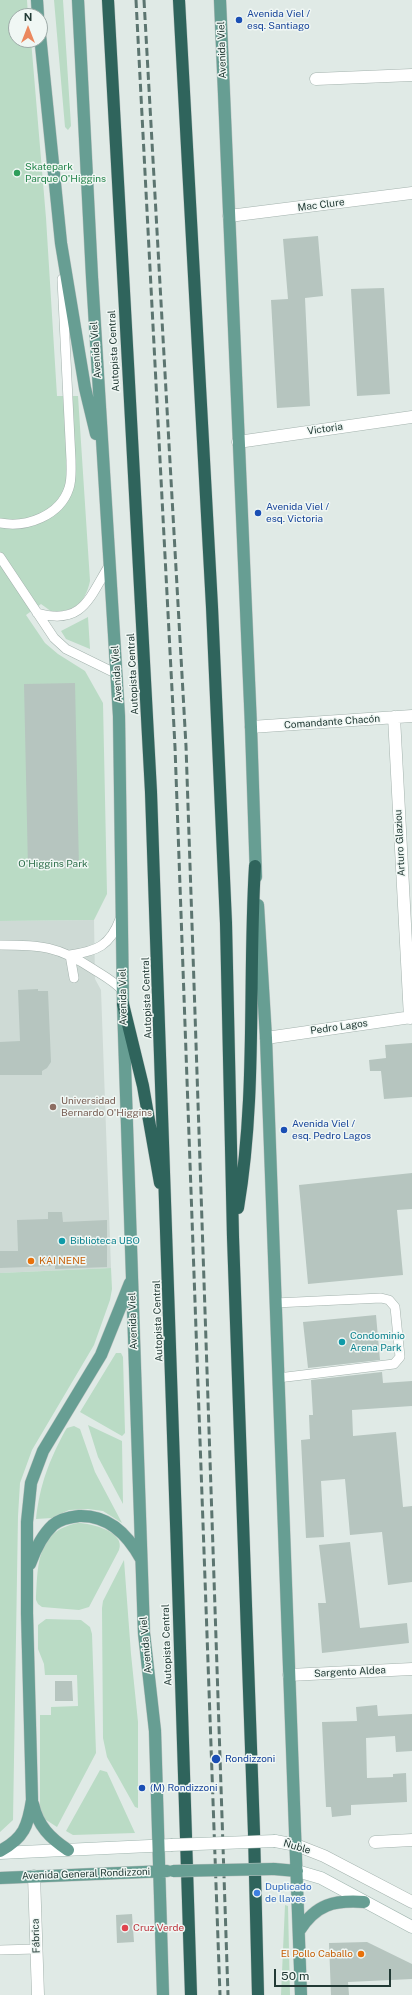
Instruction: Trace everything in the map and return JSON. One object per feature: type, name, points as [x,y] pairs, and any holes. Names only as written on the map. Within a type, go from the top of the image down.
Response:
[{"type":"highway","name":"Autopista Central","points":[[108,0],[151,784],[167,1214],[177,1582],[191,1995]]},
{"type":"highway","points":[[179,0],[212,607],[226,923],[233,1237],[254,1832],[258,1995]]},
{"type":"highway","points":[[233,1237],[241,1192],[249,1113],[252,925],[255,866]]},
{"type":"highway","points":[[123,1004],[141,1080],[167,1214]]},
{"type":"main road","name":"Avenida Viel","points":[[78,0],[103,464],[121,754],[123,1004],[144,1633],[155,1731],[158,1871],[163,1995]]},
{"type":"main road","name":"Avenida Viel","points":[[220,0],[251,727],[255,866],[266,1038],[301,1995]]},
{"type":"main road","points":[[41,48],[61,243],[85,388],[103,464]]},
{"type":"main road","points":[[0,1852],[13,1844],[20,1837],[28,1822],[32,1800],[28,1499],[36,1467],[54,1430],[101,1355],[132,1278]]},
{"type":"main road","points":[[28,1569],[40,1541],[47,1532],[60,1521],[75,1517],[94,1517],[111,1524],[125,1536],[142,1560]]},
{"type":"main road","points":[[32,1800],[37,1818],[44,1830],[56,1842],[68,1850]]},
{"type":"main road","name":"Avenida General Rondizzoni","points":[[0,1878],[158,1871],[274,1869],[297,1871]]},
{"type":"main road","points":[[299,1931],[308,1916],[321,1907],[339,1902],[364,1902]]},
{"type":"street","points":[[316,79],[412,76]]},
{"type":"street","name":"Mac Clure","points":[[229,216],[412,193]]},
{"type":"street","name":"Victoria","points":[[238,442],[412,417]]},
{"type":"street","name":"Comandante Chacón","points":[[251,727],[412,716]]},
{"type":"street","name":"Arturo Glaziou","points":[[394,717],[411,1017]]},
{"type":"street","name":"Pedro Lagos","points":[[266,1038],[411,1017]]},
{"type":"street","name":"Sargento Aldea","points":[[289,1675],[412,1669]]},
{"type":"street","points":[[375,1842],[412,1840]]},
{"type":"street","name":"Ñuble","points":[[158,1846],[275,1841],[296,1845],[324,1856],[412,1902]]},
{"type":"street","points":[[0,1852],[158,1846]]},
{"type":"street","points":[[297,1871],[321,1878],[412,1927]]},
{"type":"street","name":"Fábrica","points":[[34,1876],[38,1995]]},
{"type":"lane","points":[[0,524],[14,525],[35,521],[51,513],[59,505],[69,489],[72,460],[67,396],[61,243]]},
{"type":"lane","points":[[0,557],[54,638],[66,649],[117,674]]},
{"type":"lane","points":[[37,613],[54,618],[67,616],[81,609],[110,564]]},
{"type":"lane","points":[[70,955],[94,950],[102,946],[112,935],[122,914]]},
{"type":"lane","points":[[0,945],[39,945],[57,949],[103,974],[123,991]]},
{"type":"lane","points":[[70,955],[74,978]]},
{"type":"lane","points":[[275,1303],[381,1298],[389,1300],[395,1307],[400,1357],[394,1364],[278,1378]]},
{"type":"lane","points":[[0,1950],[36,1949]]},
{"type":"shaded area","name":"Universidad Bernardo O'Higgins","points":[[94,920],[95,979],[101,990],[111,1268],[0,1273],[0,921]]},
{"type":"green space","name":"O'Higgins Park","points":[[0,0],[27,0],[28,8],[8,8],[8,48],[32,48],[46,218],[57,396],[78,396],[90,581],[82,601],[72,608],[52,612],[41,604],[26,615],[45,643],[58,654],[85,671],[103,703],[107,894],[94,920],[0,921]]},
{"type":"green space","points":[[54,0],[63,0],[71,126],[68,130],[65,127]]},
{"type":"green space","points":[[88,617],[90,649],[66,639],[61,631]]},
{"type":"green space","points":[[111,1268],[112,1289],[110,1300],[94,1345],[32,1450],[20,1483],[18,1516],[13,1820],[0,1832],[0,1273]]},
{"type":"green space","points":[[116,1353],[121,1353],[123,1357],[125,1433],[122,1436],[80,1412]]},
{"type":"green space","points":[[88,1425],[122,1441],[123,1504],[98,1457]]},
{"type":"green space","points":[[74,1426],[80,1429],[95,1472],[122,1523],[103,1511],[88,1509],[69,1510],[52,1518],[36,1519],[40,1495],[54,1452],[67,1428]]},
{"type":"green space","points":[[78,1523],[99,1527],[113,1534],[120,1544],[119,1550],[89,1607],[79,1610],[42,1607],[36,1600],[39,1562],[42,1551],[54,1533],[64,1527]]},
{"type":"green space","points":[[124,1560],[138,1722],[138,1808],[135,1807],[107,1757],[103,1738],[102,1608],[103,1601]]},
{"type":"green space","points":[[46,1619],[81,1620],[90,1627],[92,1634],[96,1753],[57,1827],[40,1816],[40,1715],[51,1715],[51,1707],[78,1706],[77,1675],[45,1675],[44,1664],[38,1649],[38,1625]]},
{"type":"green space","points":[[100,1770],[107,1772],[135,1833],[73,1835],[66,1831]]},
{"type":"green space","points":[[285,1905],[288,1906],[290,1995],[281,1995]]},
{"type":"building","points":[[318,236],[323,296],[305,298],[310,406],[277,408],[271,300],[288,299],[283,239]]},
{"type":"building","points":[[384,288],[390,394],[357,396],[351,289]]},
{"type":"building","points":[[75,683],[79,868],[28,869],[24,684]]},
{"type":"building","points":[[38,989],[38,991],[48,991],[51,1062],[47,1068],[42,1071],[42,1075],[0,1075],[0,1042],[20,1041],[18,990]]},
{"type":"building","points":[[412,1043],[412,1097],[384,1099],[381,1071],[370,1071],[369,1060],[386,1058],[385,1045]]},
{"type":"building","points":[[412,1173],[412,1209],[397,1210],[403,1275],[308,1284],[299,1185]]},
{"type":"building","points":[[48,1212],[62,1212],[63,1222],[107,1220],[107,1267],[55,1269],[55,1266],[0,1268],[0,1251],[18,1251],[17,1220],[48,1219]]},
{"type":"building","name":"Condominio Arena Park","points":[[376,1315],[380,1360],[308,1368],[303,1322]]},
{"type":"building","points":[[382,1372],[383,1383],[412,1381],[412,1406],[352,1410],[353,1436],[396,1432],[403,1507],[412,1506],[412,1582],[388,1585],[382,1532],[350,1535],[345,1479],[321,1481],[324,1537],[306,1538],[301,1440],[310,1439],[309,1415],[313,1415],[311,1380]]},
{"type":"building","points":[[350,1542],[360,1628],[407,1623],[409,1643],[322,1653],[318,1603],[326,1603],[319,1545]]},
{"type":"building","points":[[55,1681],[72,1681],[73,1701],[55,1701]]},
{"type":"building","points":[[377,1705],[378,1716],[412,1714],[412,1751],[396,1752],[395,1736],[366,1738],[367,1778],[393,1777],[393,1774],[406,1773],[407,1802],[351,1805],[351,1815],[332,1817],[331,1807],[326,1807],[322,1722],[357,1721],[356,1707]]},
{"type":"building","name":"Cruz Verde","points":[[132,1914],[134,1942],[117,1943],[116,1915]]},
{"type":"building","name":"El Pollo Caballo","points":[[367,1942],[412,1964],[412,1979],[348,1982],[349,1995],[331,1995],[329,1943]]},
{"type":"railway","points":[[136,0],[175,747],[220,1995]]},
{"type":"railway","points":[[144,0],[186,746],[228,1995]]},
{"type":"place","name":"Avenida Viel / esq. Santiago","points":[[239,20]]},
{"type":"place","name":"Skatepark Parque O'Higgins","points":[[17,173]]},
{"type":"place","name":"Avenida Viel / esq. Victoria","points":[[258,513]]},
{"type":"place","name":"Universidad Bernardo O'Higgins","points":[[53,1107]]},
{"type":"place","name":"Avenida Viel / esq. Pedro Lagos","points":[[284,1130]]},
{"type":"place","name":"Biblioteca UBO","points":[[62,1241]]},
{"type":"place","name":"KAI NENE","points":[[31,1261]]},
{"type":"place","name":"Condominio Arena Park","points":[[342,1342]]},
{"type":"place","name":"Rondizzoni","points":[[216,1759]]},
{"type":"place","name":"(M) Rondizzoni","points":[[142,1788]]},
{"type":"place","name":"Duplicado de llaves","points":[[257,1893]]},
{"type":"place","name":"Cruz Verde","points":[[125,1928]]},
{"type":"place","name":"El Pollo Caballo","points":[[361,1954]]}]
